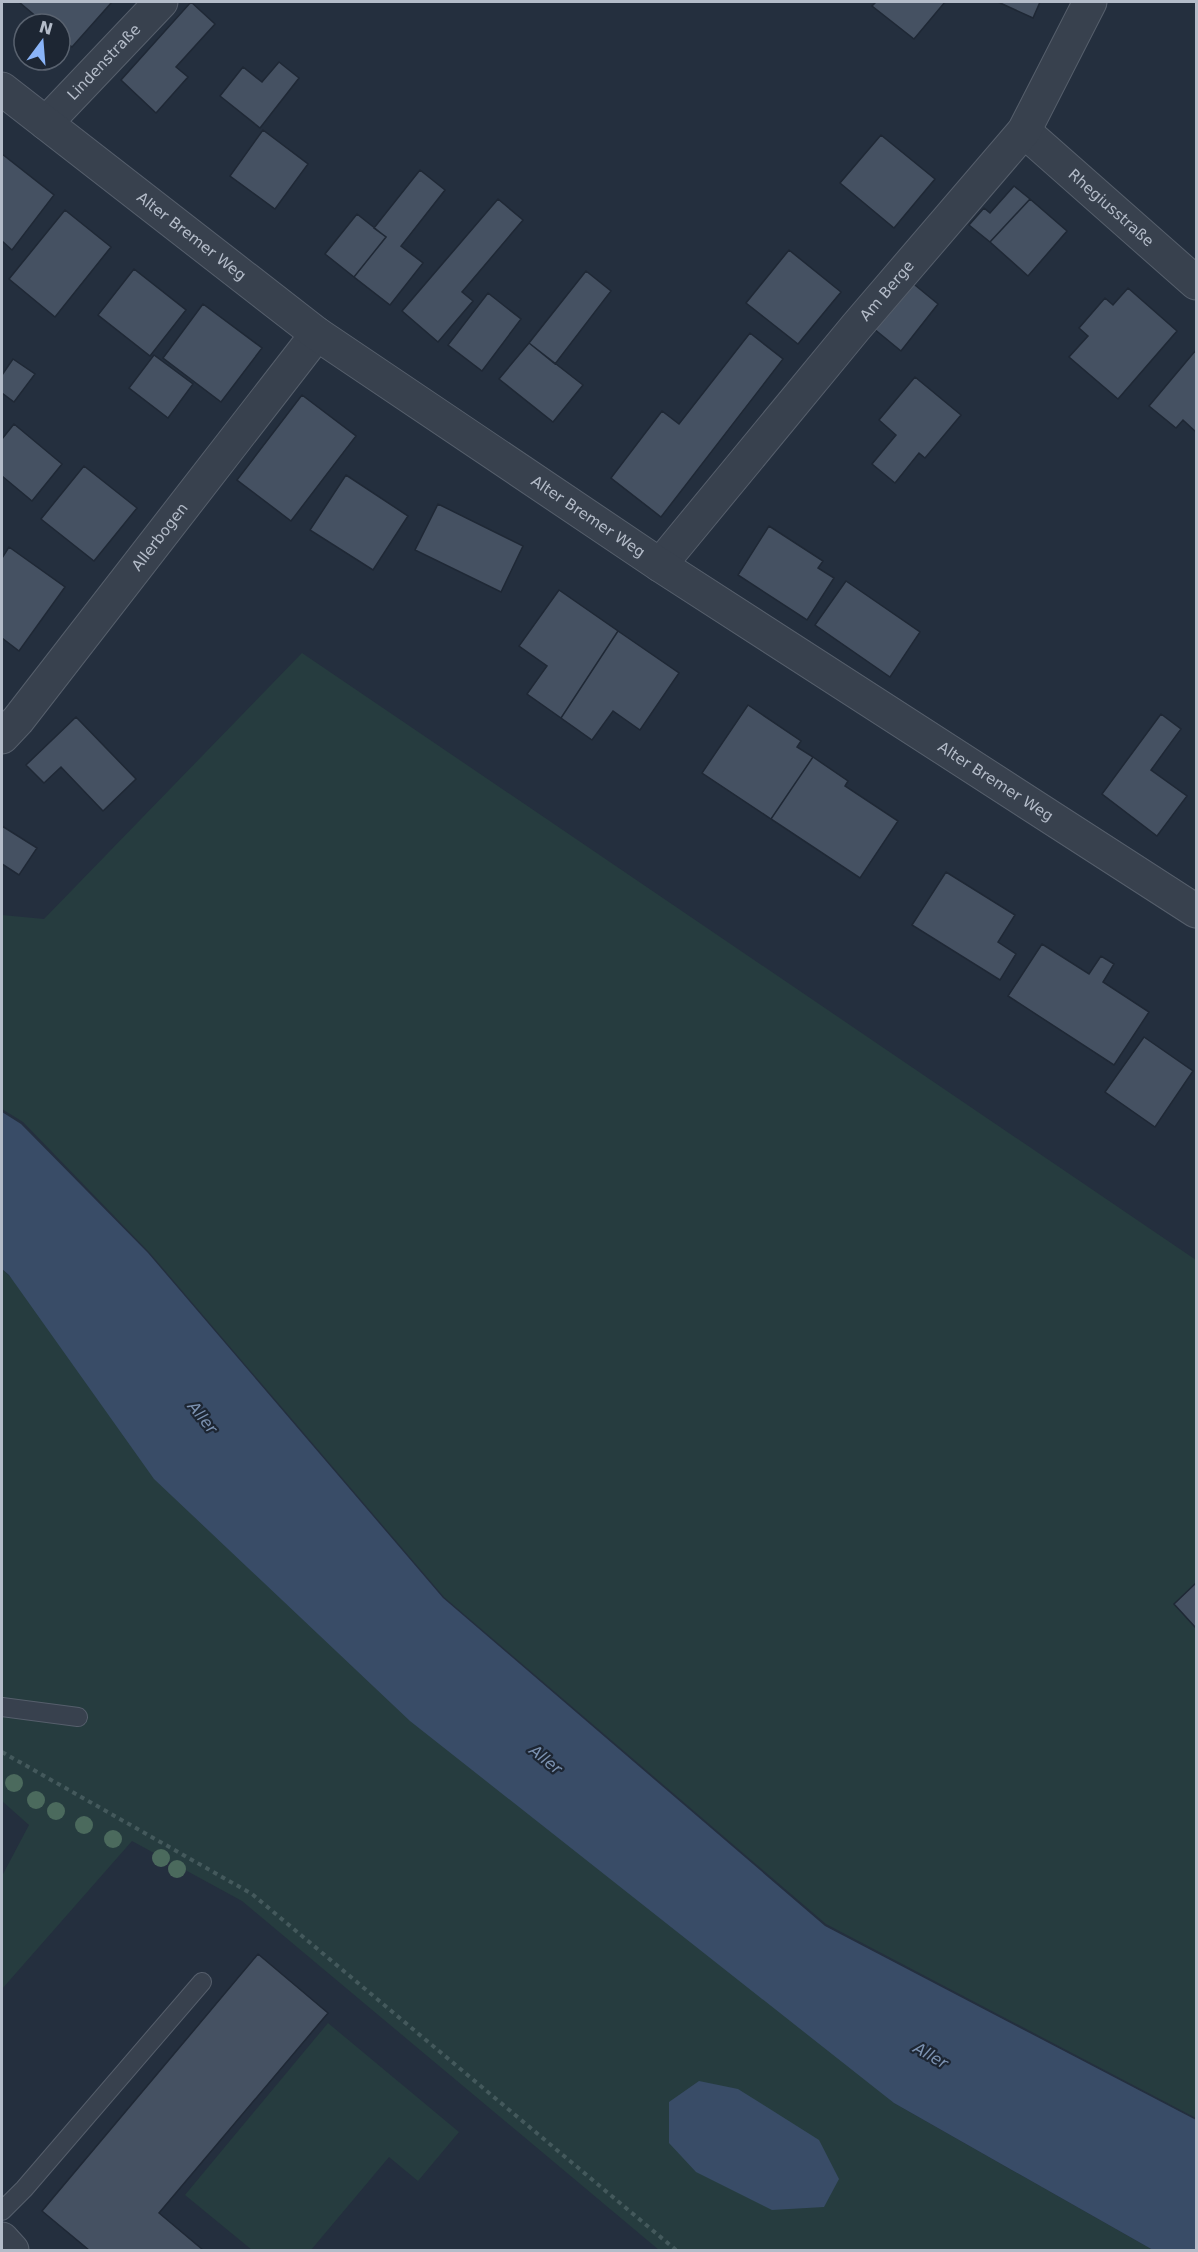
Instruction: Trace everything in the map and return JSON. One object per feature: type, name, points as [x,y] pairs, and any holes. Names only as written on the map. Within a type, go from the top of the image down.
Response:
[{"type":"street","name":"Lindenstraße","points":[[46,123],[161,2]]},
{"type":"street","name":"Am Berge","points":[[660,565],[856,327],[1024,131],[1035,114],[1090,2]]},
{"type":"street","name":"Alter Bremer Weg","points":[[2,89],[316,334],[660,565],[1197,911]]},
{"type":"street","name":"Rhegiusstraße","points":[[1024,131],[1197,283]]},
{"type":"street","name":"Allerbogen","points":[[2,737],[18,720],[316,334]]},
{"type":"street","points":[[2,2239],[12,2250]]},
{"type":"lane","points":[[2,1707],[78,1717]]},
{"type":"lane","points":[[2,2211],[24,2189],[202,1982]]},
{"type":"path","points":[[2,1752],[252,1894],[676,2250]]},
{"type":"green space","points":[[302,653],[1196,1260],[1196,2118],[826,1924],[444,1597],[149,1252],[23,1122],[2,1109],[2,915],[44,919]]},
{"type":"green space","points":[[2,1269],[894,2103],[1153,2250],[659,2250],[242,1901],[132,1841],[2,1989],[2,1876],[29,1825],[2,1801]]},
{"type":"green space","points":[[328,2023],[459,2132],[418,2181],[389,2157],[311,2250],[252,2250],[185,2195]]},
{"type":"water","name":"Aller","points":[[2,1112],[21,1124],[148,1253],[443,1598],[825,1926],[1196,2120],[1196,2250],[1153,2250],[894,2103],[410,1721],[154,1479],[9,1275],[2,1269]]},
{"type":"water","points":[[699,2081],[738,2089],[819,2140],[839,2179],[824,2207],[772,2210],[696,2172],[669,2143],[669,2102]]},
{"type":"building","points":[[19,2],[112,2],[72,47],[72,12],[31,12]]},
{"type":"building","points":[[191,2],[215,24],[176,67],[188,77],[156,113],[121,80]]},
{"type":"building","points":[[876,2],[945,2],[914,39],[872,6]]},
{"type":"building","points":[[998,2],[1040,2],[1033,18]]},
{"type":"building","points":[[279,62],[299,78],[260,128],[220,96],[243,67],[262,82]]},
{"type":"building","points":[[263,130],[308,164],[275,209],[230,176]]},
{"type":"building","points":[[881,135],[935,179],[894,228],[840,183]]},
{"type":"building","points":[[2,154],[54,195],[12,250],[2,241]]},
{"type":"building","points":[[420,170],[445,190],[401,246],[423,263],[390,305],[354,277],[386,237],[374,228]]},
{"type":"building","points":[[1014,186],[1030,199],[990,242],[969,225],[984,208],[990,213]]},
{"type":"building","points":[[498,199],[523,220],[462,292],[473,301],[438,342],[402,311]]},
{"type":"building","points":[[1030,199],[1067,231],[1028,276],[990,242]]},
{"type":"building","points":[[65,210],[111,247],[55,317],[9,279]]},
{"type":"building","points":[[357,214],[386,237],[354,277],[325,254]]},
{"type":"building","points":[[789,250],[841,292],[798,344],[746,303]]},
{"type":"building","points":[[134,269],[186,310],[150,356],[98,315]]},
{"type":"building","points":[[586,271],[611,291],[555,364],[529,343]]},
{"type":"building","points":[[910,281],[938,304],[901,351],[873,328]]},
{"type":"building","points":[[1128,288],[1177,331],[1118,399],[1069,357],[1088,336],[1079,328],[1105,298],[1113,305]]},
{"type":"building","points":[[488,293],[521,319],[482,371],[448,345]]},
{"type":"building","points":[[203,304],[262,348],[221,402],[163,358]]},
{"type":"building","points":[[750,333],[783,359],[661,517],[611,478],[662,411],[679,424]]},
{"type":"building","points":[[529,343],[583,385],[553,422],[499,379]]},
{"type":"building","points":[[1196,350],[1196,432],[1183,420],[1176,428],[1149,406]]},
{"type":"building","points":[[154,355],[193,384],[168,418],[129,388]]},
{"type":"building","points":[[13,359],[35,374],[14,402],[2,393],[2,375]]},
{"type":"building","points":[[915,377],[961,415],[925,458],[919,453],[895,483],[872,464],[896,435],[879,420]]},
{"type":"building","points":[[302,395],[356,436],[291,521],[237,480]]},
{"type":"building","points":[[14,424],[62,464],[32,501],[2,476],[2,439]]},
{"type":"building","points":[[84,466],[137,508],[94,561],[41,519]]},
{"type":"building","points":[[346,475],[408,516],[373,570],[310,530]]},
{"type":"building","points":[[438,504],[523,546],[501,592],[415,550]]},
{"type":"building","points":[[769,526],[823,561],[818,568],[834,578],[807,620],[738,575]]},
{"type":"building","points":[[9,547],[65,587],[19,651],[2,638],[2,558]]},
{"type":"building","points":[[846,581],[920,632],[890,677],[815,625]]},
{"type":"building","points":[[559,590],[618,631],[561,718],[527,694],[547,666],[519,646]]},
{"type":"building","points":[[618,631],[679,673],[640,730],[613,711],[592,740],[561,718]]},
{"type":"building","points":[[748,705],[801,741],[797,747],[813,757],[771,819],[702,773]]},
{"type":"building","points":[[1161,714],[1181,729],[1151,770],[1187,796],[1157,836],[1102,794]]},
{"type":"building","points":[[76,717],[136,779],[103,811],[61,767],[44,783],[26,765]]},
{"type":"building","points":[[813,757],[848,781],[845,786],[898,821],[860,878],[771,819]]},
{"type":"building","points":[[2,826],[37,848],[19,875],[2,864]]},
{"type":"building","points":[[946,872],[1015,915],[998,942],[1016,954],[1000,980],[912,925]]},
{"type":"building","points":[[1042,944],[1089,974],[1101,956],[1114,964],[1103,982],[1149,1012],[1114,1065],[1008,996]]},
{"type":"building","points":[[1144,1037],[1193,1071],[1155,1127],[1105,1092]]},
{"type":"building","points":[[1196,1583],[1196,1628],[1174,1604]]},
{"type":"building","points":[[258,1954],[328,2013],[159,2213],[203,2250],[89,2250],[42,2211]]}]
